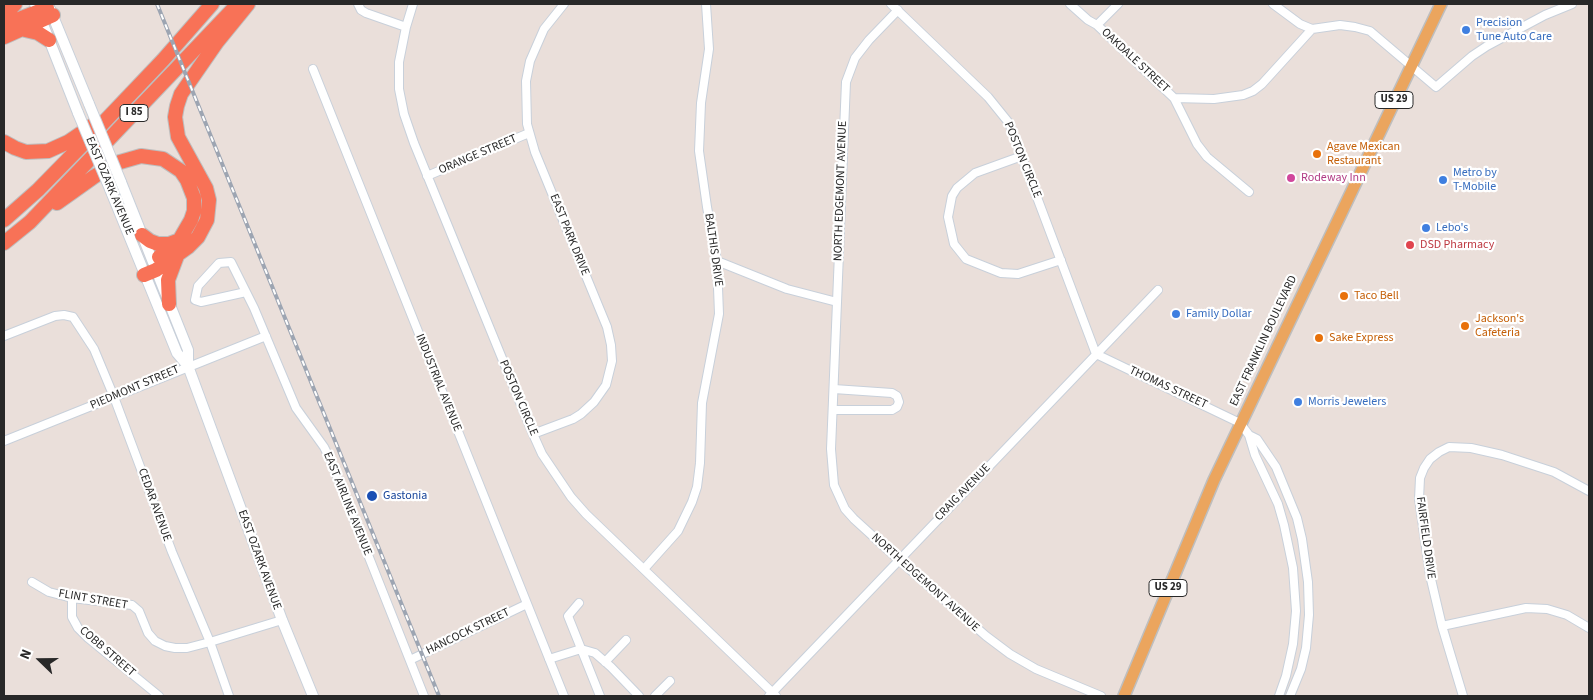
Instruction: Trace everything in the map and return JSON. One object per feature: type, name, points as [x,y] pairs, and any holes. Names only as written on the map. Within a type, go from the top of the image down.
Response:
[{"type":"highway","points":[[4,16],[15,4]]},
{"type":"highway","name":"I 85","points":[[4,220],[38,190],[163,60],[212,4]]},
{"type":"highway","name":"I 85","points":[[4,243],[30,222],[238,4]]},
{"type":"highway","points":[[149,268],[177,255],[198,237],[203,229],[209,210],[209,200],[201,176],[178,137],[175,117],[177,106],[181,94],[217,42],[248,4]]},
{"type":"highway","points":[[4,26],[44,10]]},
{"type":"highway","points":[[4,37],[21,29],[44,10]]},
{"type":"highway","points":[[21,29],[38,33],[49,40]]},
{"type":"highway","points":[[4,142],[26,152],[48,151],[68,142],[113,112]]},
{"type":"highway","points":[[30,222],[114,164],[131,158],[152,157],[163,159],[181,172],[192,191],[194,198],[192,220],[180,240],[149,268]]},
{"type":"highway","points":[[142,235],[158,244],[169,244],[180,240]]},
{"type":"highway","points":[[169,304],[168,280],[177,255]]},
{"type":"main road","name":"EAST FRANKLIN BOULEVARD","points":[[1124,696],[1162,601],[1240,423],[1440,4]]},
{"type":"main road","name":"EAST OZARK AVENUE","points":[[44,10],[49,40],[78,113],[128,230],[169,304],[188,350],[188,366]]},
{"type":"main road","name":"EAST OZARK AVENUE","points":[[44,10],[89,104],[142,235],[149,268],[177,353],[188,366],[282,620],[313,696]]},
{"type":"street","points":[[358,4],[361,10],[366,13],[406,27]]},
{"type":"street","name":"POSTON CIRCLE","points":[[413,4],[399,62],[401,104],[407,126],[532,434],[542,454],[571,497],[592,520],[773,695]]},
{"type":"street","name":"EAST PARK DRIVE","points":[[532,434],[573,419],[594,402],[609,376],[612,354],[607,327],[529,133],[525,100],[530,61],[544,29],[564,4]]},
{"type":"street","name":"BALTHIS DRIVE","points":[[644,569],[678,531],[686,517],[697,487],[700,463],[702,403],[719,314],[717,261],[703,188],[699,151],[701,103],[709,49],[706,4]]},
{"type":"street","name":"POSTON CIRCLE","points":[[892,4],[972,80],[1000,110],[1009,123],[1096,354]]},
{"type":"street","name":"OAKDALE STREET","points":[[1070,4],[1088,20],[1097,25],[1174,98],[1197,144],[1207,156],[1249,192]]},
{"type":"street","points":[[1097,25],[1118,4]]},
{"type":"street","points":[[1273,4],[1300,24],[1312,29],[1340,25],[1365,29],[1376,36],[1436,87],[1472,56],[1487,46],[1545,15],[1572,4]]},
{"type":"street","name":"NORTH EDGEMONT AVENUE","points":[[898,10],[868,40],[855,58],[846,82],[831,467],[836,493],[850,514],[899,560],[986,636],[1010,654],[1036,669],[1101,696]]},
{"type":"street","points":[[1174,98],[1214,99],[1243,95],[1253,91],[1262,84],[1312,29]]},
{"type":"street","name":"INDUSTRIAL AVENUE","points":[[313,69],[564,696]]},
{"type":"street","name":"ORANGE STREET","points":[[427,176],[529,133]]},
{"type":"street","points":[[1022,156],[975,173],[957,188],[952,196],[948,217],[954,244],[966,259],[1002,273],[1018,274],[1061,260]]},
{"type":"street","points":[[717,261],[787,289],[837,302]]},
{"type":"street","name":"EAST AIRLINE AVENUE","points":[[246,292],[201,302],[195,300],[198,286],[219,263],[231,262],[246,292],[266,336],[296,408],[324,447],[330,459],[424,696]]},
{"type":"street","name":"CRAIG AVENUE","points":[[773,695],[899,560],[1158,290]]},
{"type":"street","name":"CEDAR AVENUE","points":[[4,336],[55,316],[64,315],[73,317],[94,349],[172,552],[210,642],[229,696]]},
{"type":"street","name":"PIEDMONT STREET","points":[[4,441],[266,336]]},
{"type":"street","name":"THOMAS STREET","points":[[1096,354],[1240,423]]},
{"type":"street","points":[[833,410],[892,410],[897,407],[899,402],[897,396],[892,393],[834,389]]},
{"type":"street","points":[[1240,423],[1249,435],[1255,455],[1278,504],[1293,568],[1296,611],[1293,644],[1286,676],[1279,696]]},
{"type":"street","points":[[1249,435],[1257,439],[1265,448],[1286,487],[1296,518],[1306,563],[1309,604],[1306,648],[1301,669],[1290,696]]},
{"type":"street","name":"FAIRFIELD DRIVE","points":[[1463,696],[1442,626],[1430,575],[1419,500],[1420,478],[1424,468],[1430,459],[1449,447],[1470,448],[1502,455],[1547,470],[1589,491]]},
{"type":"street","name":"FLINT STREET","points":[[32,582],[49,592],[72,598],[132,605],[139,611],[148,633],[155,641],[165,646],[187,648],[282,620]]},
{"type":"street","name":"COBB STREET","points":[[72,598],[72,617],[78,628],[159,696]]},
{"type":"street","points":[[579,603],[568,616],[600,696]]},
{"type":"street","name":"HANCOCK STREET","points":[[410,660],[527,604]]},
{"type":"street","points":[[1442,626],[1526,608],[1547,609],[1567,615],[1589,628]]},
{"type":"street","points":[[605,662],[626,640]]},
{"type":"street","points":[[549,659],[581,649],[595,653],[639,696]]},
{"type":"street","points":[[655,696],[670,681]]},
{"type":"railway","points":[[157,4],[439,696]]},
{"type":"place","name":"Precision Tune Auto Care","points":[[1466,30]]},
{"type":"place","name":"Agave Mexican Restaurant","points":[[1317,154]]},
{"type":"place","name":"Rodeway Inn","points":[[1291,178]]},
{"type":"place","name":"Metro by T-Mobile","points":[[1443,180]]},
{"type":"place","name":"Lebo's","points":[[1426,228]]},
{"type":"place","name":"DSD Pharmacy","points":[[1410,245]]},
{"type":"place","name":"Taco Bell","points":[[1344,296]]},
{"type":"place","name":"Family Dollar","points":[[1176,314]]},
{"type":"place","name":"Jackson's Cafeteria","points":[[1465,326]]},
{"type":"place","name":"Sake Express","points":[[1319,338]]},
{"type":"place","name":"Morris Jewelers","points":[[1298,402]]},
{"type":"place","name":"Gastonia","points":[[372,496]]}]
